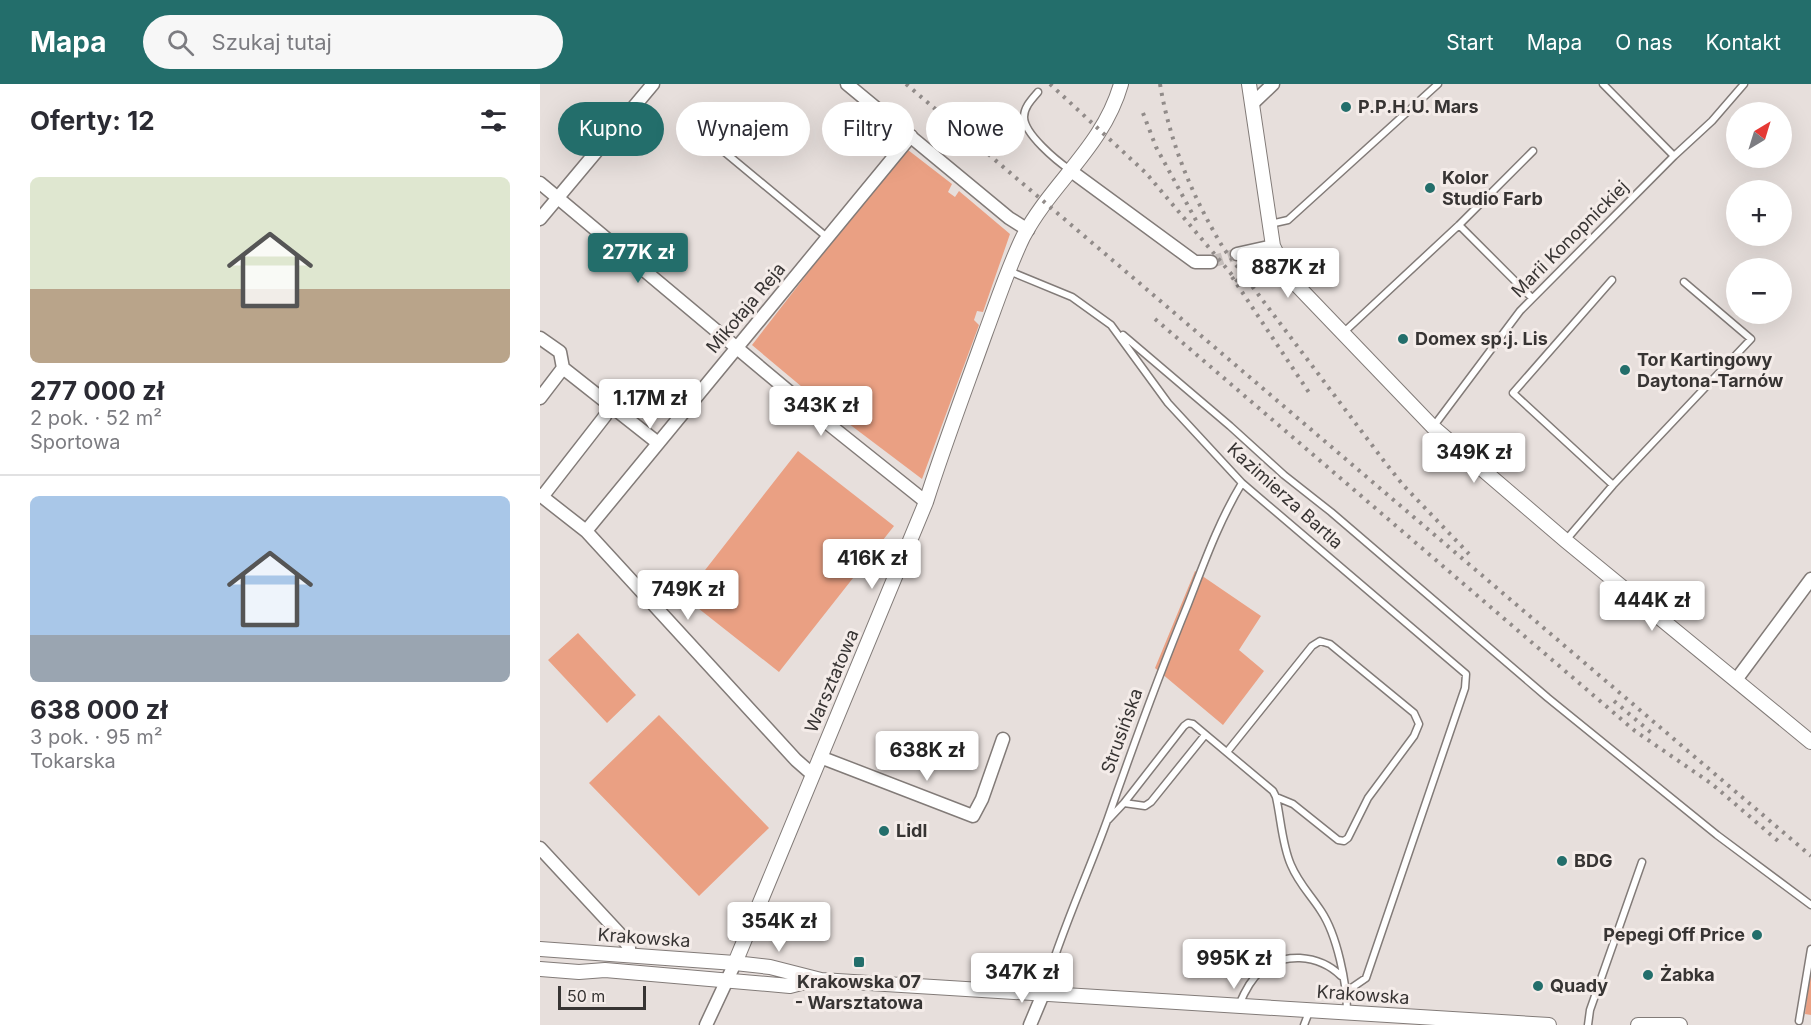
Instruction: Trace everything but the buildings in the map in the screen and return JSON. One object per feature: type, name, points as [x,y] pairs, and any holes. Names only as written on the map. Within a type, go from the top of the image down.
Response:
[{"type":"street","points":[[540,219],[653,84]]},
{"type":"street","points":[[847,84],[869,102]]},
{"type":"street","name":"Warsztatowa","points":[[735,963],[926,502],[942,451],[1009,271],[1028,230],[1104,125],[1120,84]]},
{"type":"street","points":[[1249,84],[1273,246],[1288,276],[1433,427],[1566,541],[1810,740]]},
{"type":"street","points":[[1252,104],[1273,84]]},
{"type":"street","points":[[914,139],[1009,218],[1028,230]]},
{"type":"street","name":"Mikołaja Reja","points":[[586,531],[895,156]]},
{"type":"street","points":[[1071,171],[1195,262],[1211,262]]},
{"type":"street","points":[[540,183],[926,502]]},
{"type":"street","points":[[1237,254],[1273,246]]},
{"type":"street","points":[[540,338],[560,352],[563,368],[658,443]]},
{"type":"street","points":[[540,398],[563,368]]},
{"type":"street","points":[[611,405],[605,416],[541,496],[586,531],[796,760],[812,774]]},
{"type":"street","points":[[1736,680],[1811,579]]},
{"type":"street","points":[[819,757],[973,816],[982,799],[1003,739]]},
{"type":"street","points":[[540,848],[618,932],[629,946],[629,955]]},
{"type":"street","name":"Krakowska","points":[[540,949],[735,963],[770,967],[815,979],[1549,1025]]},
{"type":"street","points":[[706,1025],[735,963]]},
{"type":"street","name":"Krakowska","points":[[540,969],[579,972],[604,970],[790,986],[815,979]]},
{"type":"street","points":[[1030,1025],[1042,994]]},
{"type":"street","points":[[1638,1025],[1680,1025]]},
{"type":"lane","points":[[1270,224],[1288,220],[1438,84]]},
{"type":"lane","points":[[1603,84],[1674,156]]},
{"type":"lane","name":"Marii Konopnickiej","points":[[1433,427],[1520,311],[1674,156],[1712,121],[1744,84]]},
{"type":"lane","points":[[1038,92],[1026,109],[1024,117],[1026,123],[1035,138],[1071,171]]},
{"type":"lane","points":[[1342,333],[1459,225],[1533,151]]},
{"type":"lane","points":[[729,156],[828,238]]},
{"type":"lane","points":[[1459,225],[1532,298]]},
{"type":"lane","name":"Kazimierza Bartla","points":[[1009,271],[1072,297],[1111,325],[1168,403],[1242,483],[1466,674],[1465,688],[1366,978],[1347,991]]},
{"type":"lane","points":[[1612,280],[1513,393],[1613,485]]},
{"type":"lane","points":[[1566,541],[1613,485],[1751,339],[1684,282]]},
{"type":"lane","points":[[1111,325],[1284,475],[1331,512],[1539,690],[1717,835],[1811,905]]},
{"type":"lane","name":"Strusińska","points":[[1042,994],[1057,947],[1106,822],[1167,654],[1210,547],[1242,483]]},
{"type":"lane","points":[[1227,752],[1312,646],[1320,641],[1330,644],[1414,713],[1419,724],[1414,736],[1368,798],[1348,838],[1344,841],[1338,840],[1293,804],[1276,797]]},
{"type":"lane","points":[[1106,822],[1124,803],[1184,726],[1188,723],[1192,724],[1273,791],[1290,862],[1300,884],[1320,909],[1336,942],[1347,991],[1347,1012]]},
{"type":"lane","points":[[1124,803],[1145,806],[1151,801],[1205,735]]},
{"type":"lane","points":[[1588,1025],[1590,1010],[1642,862]]},
{"type":"lane","points":[[1799,1020],[1811,949]]},
{"type":"lane","points":[[1239,1006],[1252,979],[1266,966],[1286,957],[1306,958],[1333,968],[1342,976]]},
{"type":"lane","points":[[1304,1025],[1310,1010]]},
{"type":"shaded area","points":[[914,155],[952,184],[948,192],[955,197],[959,191],[1010,234],[983,312],[977,311],[974,320],[979,325],[922,479],[820,402],[752,345],[903,156]]},
{"type":"shaded area","points":[[798,451],[894,526],[779,672],[684,597]]},
{"type":"shaded area","points":[[1195,571],[1261,616],[1239,650],[1264,671],[1223,725],[1155,668]]},
{"type":"shaded area","points":[[578,633],[636,695],[607,723],[548,660]]},
{"type":"shaded area","points":[[659,715],[769,828],[699,896],[589,783]]},
{"type":"shaded area","points":[[1811,967],[1811,1015],[1805,1014]]},
{"type":"tunnel","points":[[1211,262],[1237,254]]},
{"type":"railway","points":[[906,84],[1811,856]]},
{"type":"railway","points":[[1050,84],[1146,173],[1238,282]]},
{"type":"railway","points":[[1160,84],[1170,128],[1184,170],[1202,210],[1224,249],[1403,485],[1469,554]]},
{"type":"railway","points":[[1143,113],[1156,147],[1198,224]]},
{"type":"railway","points":[[1232,277],[1310,394]]},
{"type":"railway","points":[[1155,319],[1635,731],[1712,784],[1778,841]]},
{"type":"railway","points":[[1614,701],[1655,736]]},
{"type":"place","name":"P.P.H.U. Mars","points":[[1346,107]]},
{"type":"place","name":"Kolor Studio Farb","points":[[1430,188]]},
{"type":"place","name":"Domex sp.j. Lis","points":[[1403,339]]},
{"type":"place","name":"Tor Kartingowy Daytona-Tarnów","points":[[1625,370]]},
{"type":"place","name":"Lidl","points":[[884,831]]},
{"type":"place","name":"BDG","points":[[1562,861]]},
{"type":"place","name":"Pepegi Off Price","points":[[1757,935]]},
{"type":"place","name":"Krakowska 07 - Warsztatowa","points":[[859,962]]},
{"type":"place","name":"Żabka","points":[[1648,975]]},
{"type":"place","name":"Quady","points":[[1538,986]]}]
